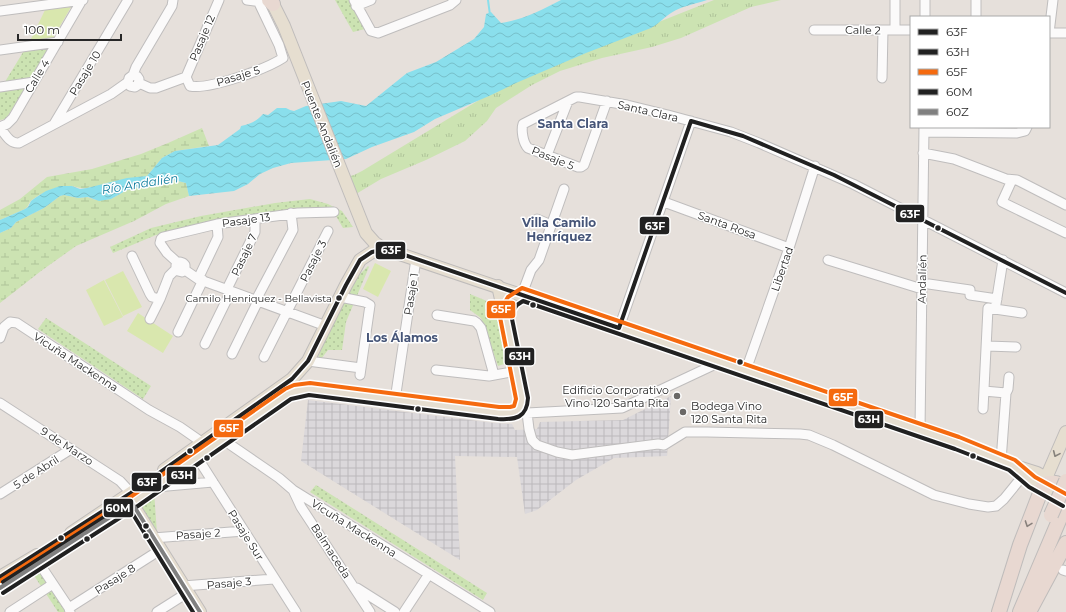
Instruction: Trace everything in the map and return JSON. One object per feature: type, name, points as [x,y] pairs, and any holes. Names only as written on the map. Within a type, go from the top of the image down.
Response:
[{"type":"highway","points":[[1020,612],[1056,516],[1055,483]]},
{"type":"highway","points":[[998,612],[1020,545],[1055,483]]},
{"type":"highway","points":[[1010,612],[1056,516],[1066,502]]},
{"type":"highway","points":[[1029,612],[1066,543]]},
{"type":"main road","name":"Puente Andalién","points":[[271,3],[284,26],[366,233]]},
{"type":"main road","points":[[366,233],[374,242],[387,249],[957,443],[1012,465],[1029,480],[1055,483]]},
{"type":"main road","points":[[309,389],[305,377],[306,366],[360,260],[366,233]]},
{"type":"main road","points":[[360,260],[372,252],[387,249]]},
{"type":"main road","points":[[0,578],[131,498],[154,487],[222,439],[296,390],[309,389],[504,414],[523,412],[506,313],[503,308],[498,286]]},
{"type":"main road","points":[[506,313],[512,301],[522,294]]},
{"type":"main road","points":[[0,588],[131,498],[202,443],[289,382],[308,361]]},
{"type":"main road","points":[[1066,432],[1055,483],[1066,502]]},
{"type":"main road","points":[[131,498],[160,550],[200,612]]},
{"type":"street","points":[[0,11],[83,0]]},
{"type":"street","name":"Calle 4","points":[[0,128],[11,120],[83,0]]},
{"type":"street","name":"Pasaje 10","points":[[54,125],[128,0]]},
{"type":"street","points":[[131,79],[136,67],[172,6],[174,0]]},
{"type":"street","name":"Pasaje 12","points":[[186,77],[219,0]]},
{"type":"street","points":[[247,0],[271,3]]},
{"type":"street","points":[[371,0],[355,3],[371,31],[376,33],[450,5],[456,0]]},
{"type":"street","points":[[895,0],[896,30]]},
{"type":"street","points":[[925,0],[925,16]]},
{"type":"street","points":[[976,0],[976,16]]},
{"type":"street","points":[[1050,25],[1053,0]]},
{"type":"street","name":"Pasaje 5","points":[[186,77],[190,86],[197,87],[235,78],[273,64],[283,58],[271,3]]},
{"type":"street","name":"Calle 2","points":[[814,30],[910,30]]},
{"type":"street","points":[[882,78],[883,30]]},
{"type":"street","points":[[1050,33],[1066,33]]},
{"type":"street","points":[[0,50],[58,42]]},
{"type":"street","points":[[0,128],[10,141],[16,144],[111,94],[131,79],[138,78],[139,83],[150,88],[156,88],[186,77]]},
{"type":"street","points":[[0,87],[34,82]]},
{"type":"street","name":"Santa Clara","points":[[572,99],[584,97],[608,101],[692,121],[743,136],[815,166],[1066,293]]},
{"type":"street","points":[[547,155],[572,99]]},
{"type":"street","name":"Pasaje 5","points":[[572,99],[524,123],[522,126],[526,146],[581,168],[584,165],[608,101]]},
{"type":"street","points":[[619,328],[692,121]]},
{"type":"street","points":[[924,130],[975,130],[1018,133],[1026,129]]},
{"type":"street","name":"Andalién","points":[[920,430],[924,130]]},
{"type":"street","points":[[923,153],[954,159],[1006,179],[1018,180],[1066,205]]},
{"type":"street","name":"Libertad","points":[[746,370],[789,248],[815,166]]},
{"type":"street","points":[[1012,180],[1002,202],[1066,233]]},
{"type":"street","points":[[522,294],[530,270],[539,260],[564,189]]},
{"type":"street","name":"Santa Rosa","points":[[664,202],[789,248]]},
{"type":"street","name":"Pasaje 13","points":[[180,267],[160,243],[163,237],[217,224],[291,213],[334,212]]},
{"type":"street","points":[[232,354],[257,300],[293,230],[291,213]]},
{"type":"street","name":"Pasaje 7","points":[[205,344],[256,232],[255,219]]},
{"type":"street","points":[[537,219],[551,225]]},
{"type":"street","points":[[178,332],[218,237],[217,224]]},
{"type":"street","name":"Pasaje 3","points":[[287,311],[328,231]]},
{"type":"street","points":[[132,256],[150,294],[160,299]]},
{"type":"street","name":"Pasaje 1","points":[[394,400],[416,259]]},
{"type":"street","points":[[828,260],[922,286],[970,290],[970,296],[997,299]]},
{"type":"street","points":[[984,409],[986,346],[992,309],[997,299],[1003,260]]},
{"type":"street","points":[[150,319],[169,276],[180,267],[201,280],[326,326]]},
{"type":"street","points":[[308,361],[360,372],[370,305],[366,302],[340,297]]},
{"type":"street","points":[[992,309],[1022,313]]},
{"type":"street","points":[[264,357],[287,311]]},
{"type":"street","points":[[437,315],[471,320],[477,323],[481,328],[494,375]]},
{"type":"street","name":"Vicuña Mackenna","points":[[0,338],[4,327],[10,322],[17,323],[149,410],[180,427],[202,443]]},
{"type":"street","points":[[986,346],[1016,347]]},
{"type":"street","points":[[720,362],[622,408],[523,412],[532,440],[537,445],[556,452],[572,455],[658,444],[664,445],[685,432],[800,434],[809,435],[833,445],[934,495],[968,504],[988,507],[996,506],[1004,499],[1017,482]]},
{"type":"street","points":[[436,370],[482,375],[494,375],[517,371]]},
{"type":"street","points":[[1000,460],[1006,393],[1008,389],[1009,377]]},
{"type":"street","points":[[984,391],[1006,393]]},
{"type":"street","name":"9 de Marzo","points":[[0,403],[120,480],[131,498]]},
{"type":"street","name":"Vicuña Mackenna","points":[[222,439],[279,478],[293,490],[490,612]]},
{"type":"street","name":"5 de Abril","points":[[0,494],[71,449]]},
{"type":"street","name":"Pasaje Sur","points":[[197,457],[296,612]]},
{"type":"street","points":[[154,487],[213,482]]},
{"type":"street","name":"Balmaceda","points":[[293,490],[302,507],[370,612]]},
{"type":"street","name":"Pasaje 2","points":[[153,538],[244,531]]},
{"type":"street","name":"Pasaje 8","points":[[70,610],[160,550]]},
{"type":"street","points":[[38,563],[70,610]]},
{"type":"street","points":[[404,612],[429,574]]},
{"type":"street","name":"Pasaje 3","points":[[185,590],[274,579]]},
{"type":"street","points":[[10,612],[53,584]]},
{"type":"street","points":[[354,586],[395,612]]},
{"type":"street","points":[[157,612],[185,590]]},
{"type":"shaded area","points":[[671,396],[667,456],[614,458],[576,480],[537,510],[525,514],[517,457],[455,456],[460,560],[301,461],[308,400],[512,424],[515,430],[537,429],[540,422],[623,420]]},
{"type":"green space","points":[[335,0],[350,0],[365,29],[353,32]]},
{"type":"green space","points":[[714,0],[781,0],[751,7],[681,38],[652,47],[602,58],[560,71],[532,85],[496,108],[487,121],[465,141],[426,160],[381,179],[356,194],[346,177],[362,171],[494,91],[626,35]]},
{"type":"green space","points":[[71,7],[53,38],[30,41],[45,10]]},
{"type":"green space","points":[[51,45],[6,119],[0,120],[0,90],[25,49]]},
{"type":"green space","points":[[202,128],[209,146],[175,151],[162,158],[147,176],[87,188],[72,186],[54,188],[36,197],[25,209],[0,220],[0,210],[20,199],[47,177],[92,169],[141,154]]},
{"type":"green space","points":[[174,180],[186,183],[189,196],[166,204],[134,221],[76,246],[0,303],[0,233],[11,228],[16,222],[44,208],[60,196],[64,195],[78,198],[87,197],[96,200],[111,199],[127,190]]},
{"type":"green space","points":[[310,199],[328,204],[342,211],[353,227],[343,228],[336,216],[327,209],[180,233],[156,235],[113,253],[110,247],[151,228],[201,216],[275,203]]},
{"type":"green space","points":[[375,263],[391,271],[378,297],[363,289]]},
{"type":"green space","points":[[368,266],[369,267],[346,322],[342,350],[328,350],[321,359],[318,358],[325,338],[357,277]]},
{"type":"green space","points":[[123,271],[142,307],[123,316],[105,280]]},
{"type":"green space","points":[[104,280],[123,317],[104,326],[86,290]]},
{"type":"green space","points":[[470,294],[494,304],[507,363],[498,366],[481,318],[470,310]]},
{"type":"green space","points":[[138,313],[173,336],[163,353],[127,331]]},
{"type":"green space","points":[[46,318],[151,386],[143,399],[38,329]]},
{"type":"green space","points":[[316,485],[487,593],[483,600],[310,492]]},
{"type":"green space","points":[[154,490],[157,534],[137,503]]},
{"type":"green space","points":[[39,570],[68,612],[58,612],[33,574]]},
{"type":"water","name":"Río Andalién","points":[[561,0],[707,0],[675,11],[651,28],[586,53],[516,83],[435,119],[414,132],[372,147],[346,159],[291,163],[273,168],[260,174],[248,184],[234,191],[189,196],[186,183],[174,180],[127,190],[111,199],[99,201],[88,197],[78,198],[64,195],[60,196],[44,208],[16,222],[11,228],[0,233],[0,220],[25,209],[31,201],[46,191],[60,186],[72,186],[80,189],[87,188],[127,178],[147,176],[162,158],[175,151],[218,145],[240,129],[241,126],[253,122],[263,114],[268,115],[277,108],[286,108],[294,111],[306,106],[341,101],[366,106],[407,73],[436,62],[474,39],[484,27],[486,14],[491,12],[501,23],[509,22],[532,14]]},
{"type":"waterway","points":[[488,0],[490,15]]},
{"type":"transit line","name":"63F","points":[[0,577],[131,493],[292,379],[308,361],[360,260],[372,252],[387,249],[619,328],[691,121],[743,136],[834,175],[1066,293]]},
{"type":"transit line","name":"65F","points":[[0,581],[129,498],[285,389],[294,385],[310,383],[499,407],[514,406],[516,399],[499,312],[508,297],[522,288],[959,437],[1015,460],[1035,477],[1066,494]]},
{"type":"transit line","name":"63H","points":[[3,593],[135,508],[291,399],[309,395],[498,419],[510,419],[523,414],[528,398],[511,314],[517,305],[523,301],[955,449],[1009,470],[1029,487],[1063,506]]},
{"type":"transit line","name":"60M","points":[[3,582],[126,503],[193,612]]},
{"type":"transit line","name":"60Z","points":[[0,588],[132,503],[200,612]]},
{"type":"place","name":"Camilo Henriquez - Bellavista","points":[[339,298]]},
{"type":"place","name":"Edificio Corporativo Vino 120 Santa Rita","points":[[677,396]]},
{"type":"place","name":"Bodega Vino 120 Santa Rita","points":[[683,412]]},
{"type":"district","name":"Santa Clara","points":[[573,124]]},
{"type":"district","name":"Villa Camilo Henríquez","points":[[559,230]]},
{"type":"district","name":"Los Álamos","points":[[402,338]]}]
